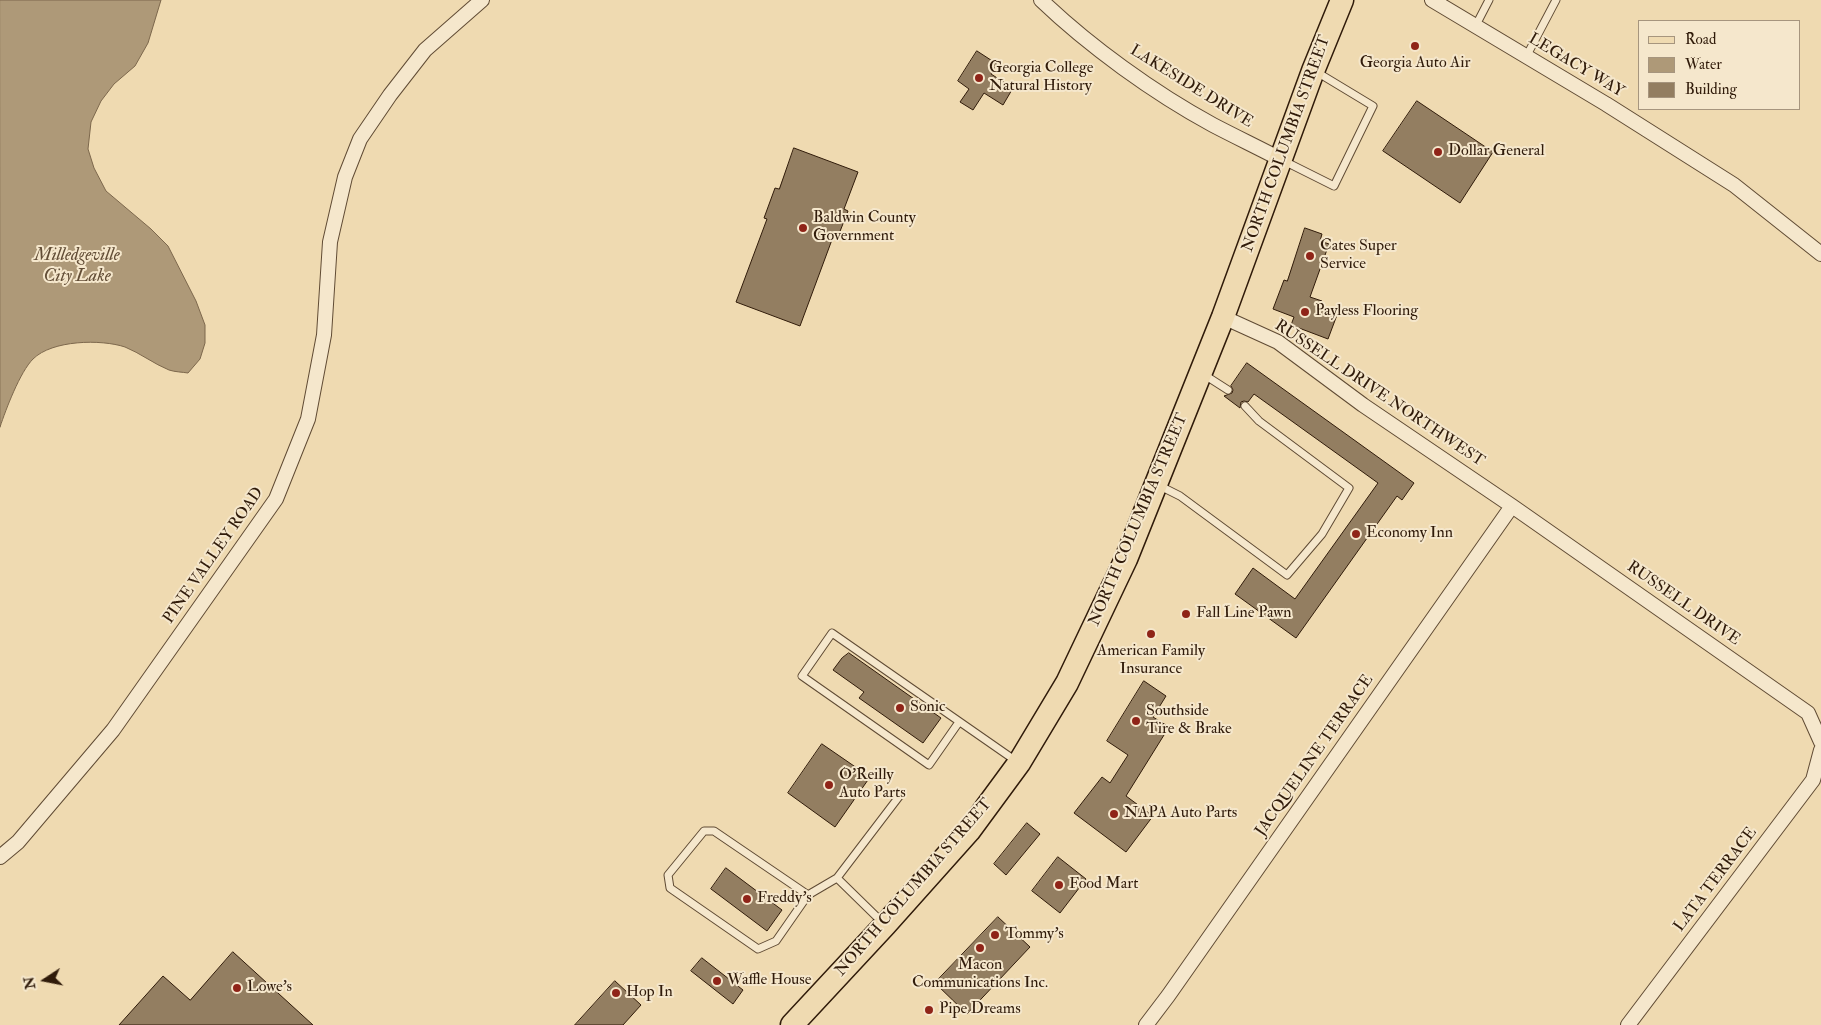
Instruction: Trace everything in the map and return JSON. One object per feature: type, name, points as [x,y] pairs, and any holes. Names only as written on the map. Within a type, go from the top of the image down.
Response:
[{"type":"main road","name":"NORTH COLUMBIA STREET","points":[[792,1025],[969,831],[1018,763],[1067,683],[1126,559],[1222,317],[1342,0]]},
{"type":"street","name":"PINE VALLEY ROAD","points":[[0,857],[18,842],[113,730],[276,500],[308,419],[324,335],[330,242],[345,177],[360,139],[390,95],[425,50],[482,0]]},
{"type":"street","name":"LAKESIDE DRIVE","points":[[1041,0],[1064,22],[1138,78],[1212,124],[1282,160]]},
{"type":"street","name":"LEGACY WAY","points":[[1432,0],[1606,104],[1734,185],[1821,254]]},
{"type":"street","name":"RUSSELL DRIVE NORTHWEST","points":[[1222,317],[1278,342],[1363,406],[1512,506]]},
{"type":"street","name":"RUSSELL DRIVE","points":[[1512,506],[1808,713],[1821,742]]},
{"type":"street","name":"JACQUELINE TERRACE","points":[[1146,1025],[1512,506]]},
{"type":"street","name":"LATA TERRACE","points":[[1628,1025],[1813,780],[1821,750]]},
{"type":"lane","points":[[1475,27],[1489,0]]},
{"type":"lane","points":[[1526,57],[1556,0]]},
{"type":"lane","points":[[1282,160],[1334,186],[1373,106],[1314,71]]},
{"type":"lane","points":[[1200,373],[1228,390]]},
{"type":"lane","points":[[1156,484],[1180,496],[1288,574],[1322,534],[1349,488],[1259,421],[1245,406]]},
{"type":"lane","points":[[960,722],[929,765],[802,676],[832,633],[960,722],[1018,763]]},
{"type":"lane","points":[[808,895],[714,831],[704,831],[668,875],[670,888],[758,948],[776,941],[808,895],[837,878],[901,794]]},
{"type":"lane","points":[[837,878],[885,925]]},
{"type":"water","name":"Milledgeville City Lake","points":[[0,0],[161,0],[148,43],[135,66],[114,84],[101,101],[91,122],[88,149],[94,168],[106,191],[168,246],[196,301],[205,325],[205,343],[200,359],[188,373],[169,370],[131,349],[115,344],[90,342],[52,348],[41,353],[28,365],[14,391],[0,427]]},
{"type":"building","name":"Georgia College Natural History","points":[[977,51],[997,64],[991,74],[1013,88],[1003,105],[984,93],[973,110],[960,102],[969,89],[958,81]]},
{"type":"building","name":"Dollar General","points":[[1417,101],[1493,152],[1460,203],[1383,151]]},
{"type":"building","name":"Baldwin County Government","points":[[794,148],[858,172],[844,209],[848,211],[837,239],[833,237],[800,326],[736,302],[767,219],[764,218],[775,188],[779,189]]},
{"type":"building","points":[[1305,228],[1322,234],[1320,241],[1329,244],[1310,297],[1322,301],[1319,308],[1337,315],[1328,339],[1291,325],[1294,317],[1273,309],[1284,280],[1287,281]]},
{"type":"building","name":"Economy Inn","points":[[1247,363],[1414,483],[1402,500],[1397,496],[1296,638],[1235,594],[1253,568],[1295,599],[1378,483],[1254,394],[1248,402],[1241,402],[1240,408],[1224,396],[1232,393],[1231,386]]},
{"type":"building","name":"Sonic","points":[[849,653],[941,718],[923,743],[859,698],[864,692],[833,670],[842,658]]},
{"type":"building","points":[[1144,681],[1166,696],[1153,717],[1169,727],[1126,796],[1153,816],[1126,852],[1074,813],[1102,777],[1110,783],[1128,755],[1107,741]]},
{"type":"building","name":"O'Reilly Auto Parts","points":[[822,744],[870,777],[835,827],[788,793]]},
{"type":"building","points":[[1027,823],[1040,834],[1006,875],[994,864]]},
{"type":"building","name":"Food Mart","points":[[1058,857],[1086,879],[1060,913],[1032,891]]},
{"type":"building","name":"Freddy's","points":[[726,868],[782,910],[767,931],[711,889]]},
{"type":"building","points":[[998,917],[1030,947],[967,1014],[935,983]]},
{"type":"building","name":"Lowe's","points":[[233,952],[313,1025],[119,1025],[163,976],[190,1000]]},
{"type":"building","name":"Waffle House","points":[[702,958],[743,990],[733,1004],[691,971]]},
{"type":"building","name":"Hop In","points":[[615,981],[641,1005],[623,1025],[575,1025]]},
{"type":"place","name":"Georgia Auto Air","points":[[1415,46]]},
{"type":"place","name":"Georgia College Natural History","points":[[979,78]]},
{"type":"place","name":"Dollar General","points":[[1438,152]]},
{"type":"place","name":"Baldwin County Government","points":[[803,228]]},
{"type":"place","name":"Cates Super Service","points":[[1310,256]]},
{"type":"place","name":"Payless Flooring","points":[[1305,312]]},
{"type":"place","name":"Economy Inn","points":[[1356,534]]},
{"type":"place","name":"Fall Line Pawn","points":[[1186,614]]},
{"type":"place","name":"American Family Insurance","points":[[1151,634]]},
{"type":"place","name":"Sonic","points":[[900,708]]},
{"type":"place","name":"Southside Tire & Brake","points":[[1136,721]]},
{"type":"place","name":"O'Reilly Auto Parts","points":[[829,785]]},
{"type":"place","name":"NAPA Auto Parts","points":[[1114,814]]},
{"type":"place","name":"Food Mart","points":[[1059,885]]},
{"type":"place","name":"Freddy's","points":[[747,899]]},
{"type":"place","name":"Tommy's","points":[[995,935]]},
{"type":"place","name":"Macon Communications Inc.","points":[[980,948]]},
{"type":"place","name":"Waffle House","points":[[717,981]]},
{"type":"place","name":"Lowe's","points":[[237,988]]},
{"type":"place","name":"Hop In","points":[[616,993]]},
{"type":"place","name":"Pipe Dreams","points":[[929,1010]]}]
